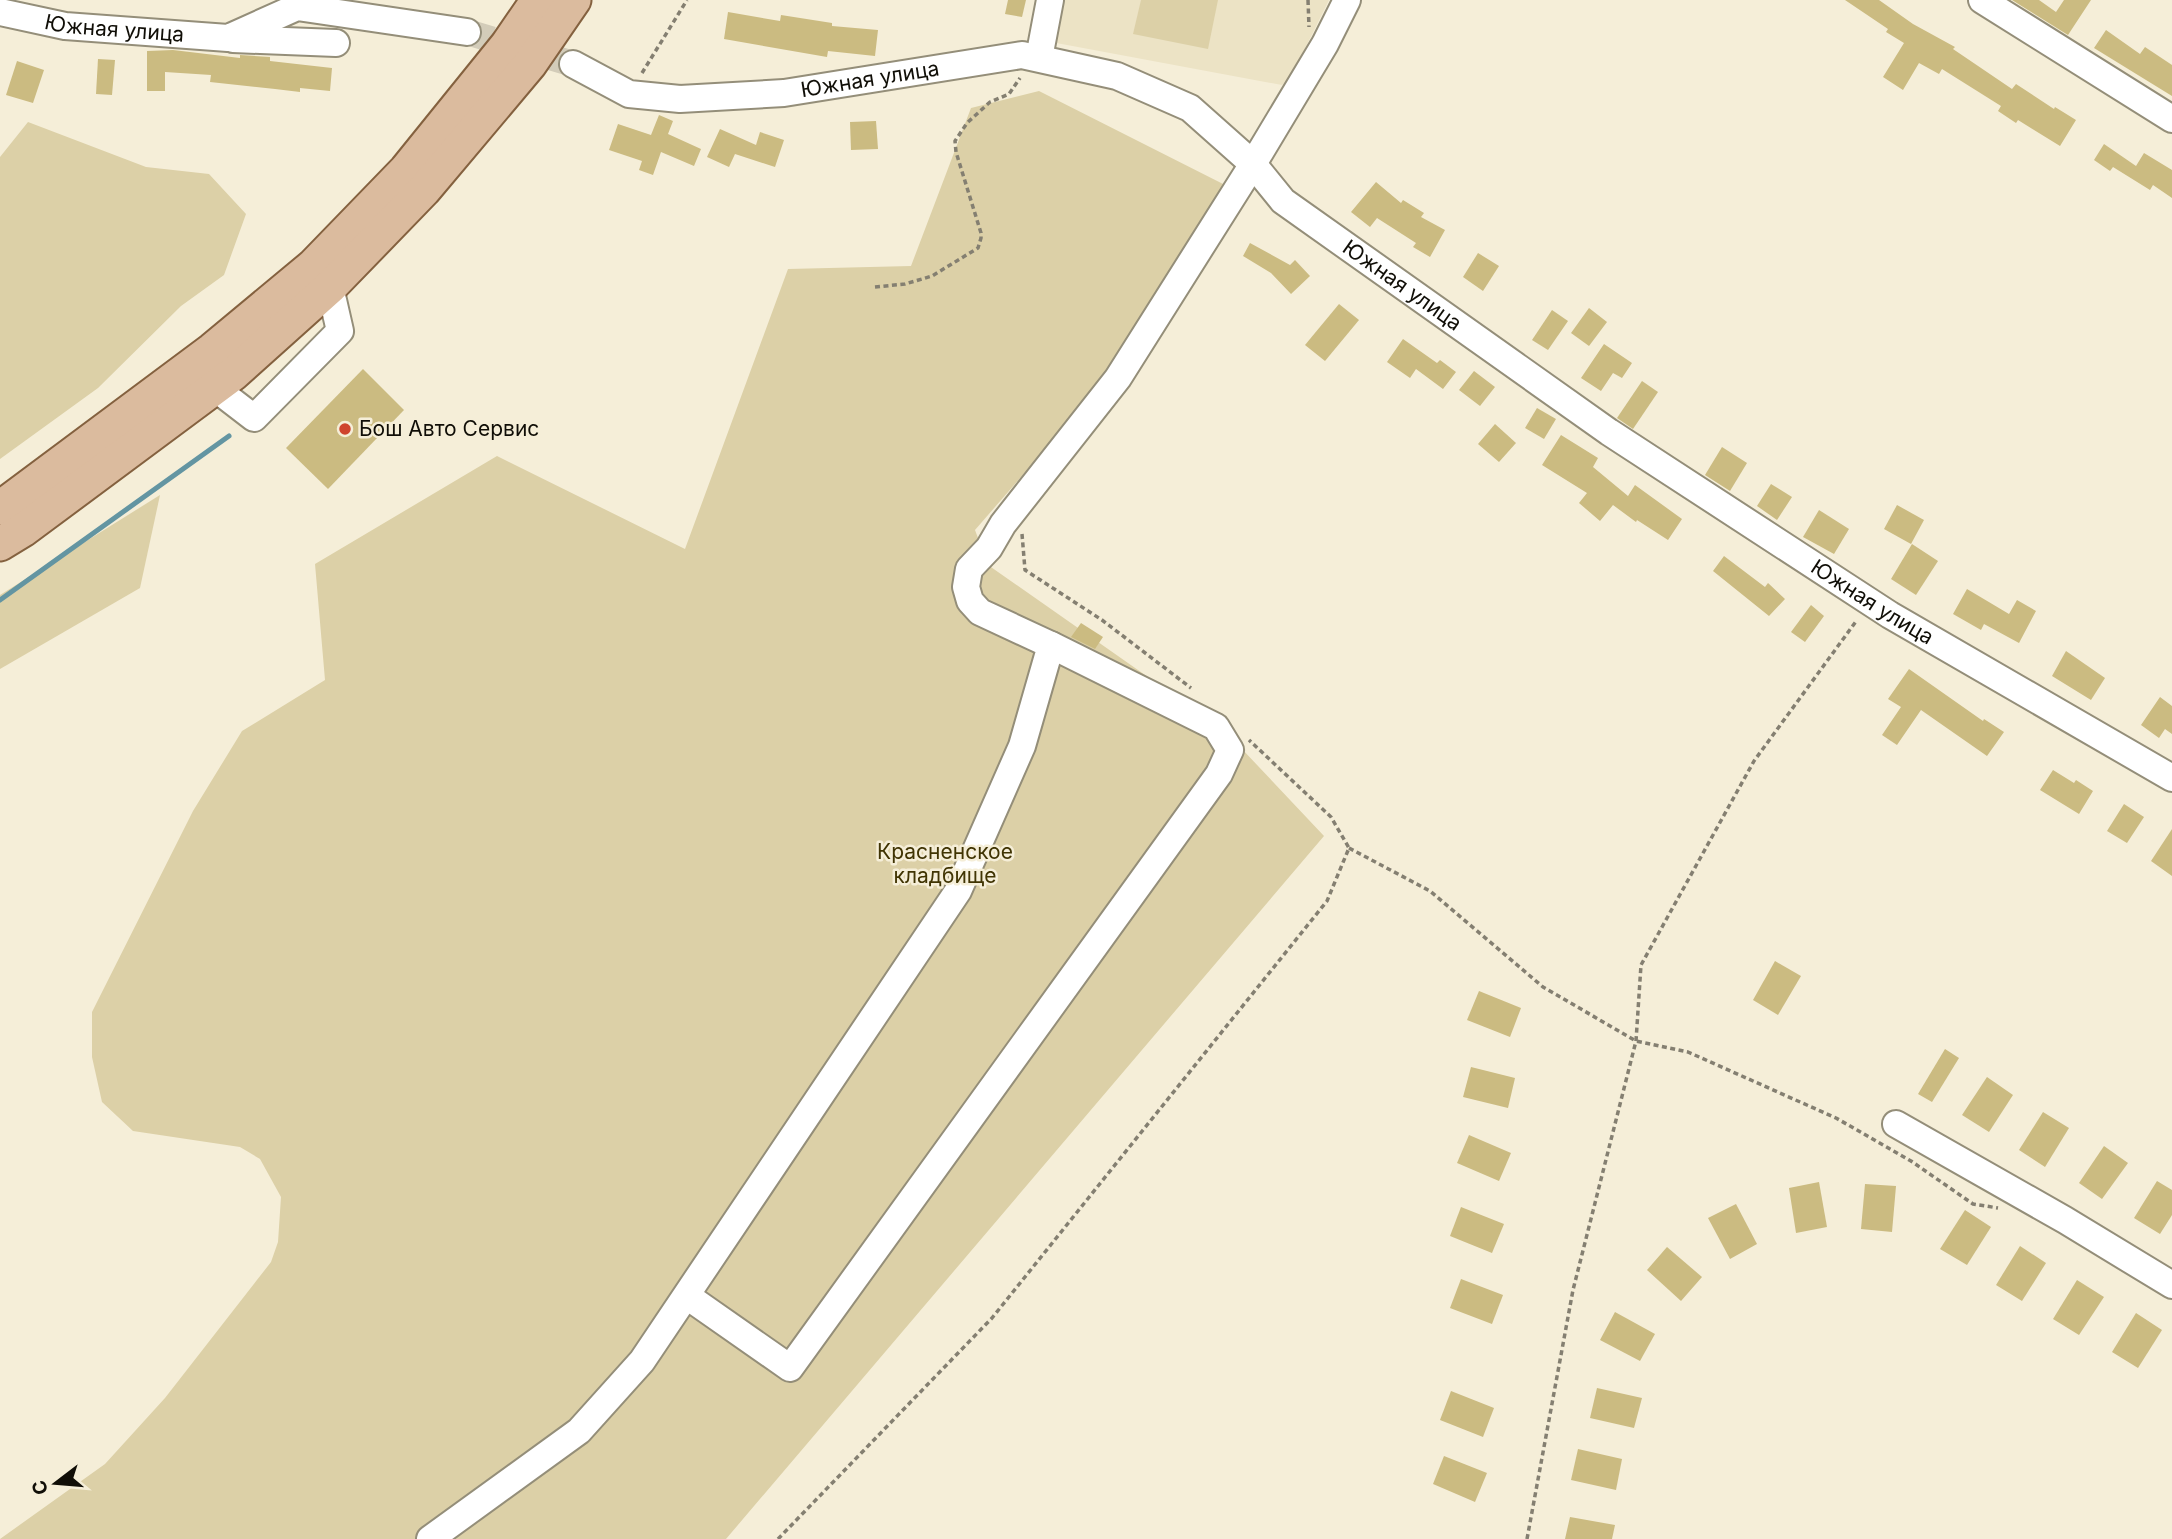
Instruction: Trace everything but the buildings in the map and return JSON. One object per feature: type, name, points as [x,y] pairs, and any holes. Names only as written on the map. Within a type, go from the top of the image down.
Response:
[{"type":"main road","points":[[0,508],[212,350],[313,266],[406,170],[507,45],[538,0]]},
{"type":"main road","points":[[0,544],[23,530],[233,374],[330,287],[424,190],[530,64],[574,0]]},
{"type":"street","points":[[1039,58],[1051,0]]},
{"type":"street","points":[[687,1296],[790,1368],[1219,774],[1230,750],[1216,727],[980,612],[970,601],[966,587],[969,569],[989,548],[1003,524],[1118,378],[1253,164],[1325,44],[1347,0]]},
{"type":"street","points":[[1982,0],[2172,119]]},
{"type":"street","name":"Южная улица","points":[[229,38],[297,7],[467,32]]},
{"type":"street","name":"Южная улица","points":[[0,12],[65,26],[336,43]]},
{"type":"street","name":"Южная улица","points":[[573,64],[629,94],[680,99],[784,93],[1022,55],[1117,76],[1190,108],[1253,164],[1283,201],[1608,432],[1871,602],[2172,778]]},
{"type":"street","points":[[215,388],[254,418],[340,331],[330,287]]},
{"type":"street","points":[[430,1539],[579,1431],[642,1361],[958,891],[1022,746],[1051,645]]},
{"type":"street","points":[[1896,1124],[2065,1220],[2172,1286]]},
{"type":"path","points":[[629,94],[687,0]]},
{"type":"path","points":[[875,287],[905,284],[932,276],[978,248],[981,233],[955,141],[967,123],[990,102],[1009,94],[1027,68],[1039,58]]},
{"type":"path","points":[[1527,1539],[1573,1290],[1636,1041],[1641,965],[1754,761],[1871,602]]},
{"type":"path","points":[[1349,848],[1430,891],[1543,987],[1636,1041],[1688,1052],[1836,1118],[1911,1161],[1973,1204],[2008,1210]]},
{"type":"shaded area","points":[[1059,0],[1329,0],[1291,77],[1282,85],[1051,42]]},
{"type":"green space","points":[[1141,0],[1218,0],[1208,49],[1133,34]]},
{"type":"green space","name":"Красненское кладбище","points":[[1039,91],[1231,188],[1121,362],[975,530],[988,565],[1225,731],[1324,836],[726,1539],[0,1539],[105,1464],[165,1398],[271,1262],[278,1242],[281,1197],[260,1159],[240,1147],[133,1131],[102,1102],[92,1057],[92,1012],[193,811],[242,731],[325,680],[315,564],[497,456],[685,549],[788,269],[911,266],[971,108]]},
{"type":"green space","points":[[28,122],[146,167],[209,174],[246,214],[224,275],[181,306],[98,388],[0,459],[0,157]]},
{"type":"green space","points":[[160,495],[140,588],[0,669],[0,595]]},
{"type":"waterway","points":[[0,600],[229,436]]},
{"type":"tunnel","points":[[467,32],[573,64]]},
{"type":"place","name":"Бош Авто Сервис","points":[[345,429]]}]
